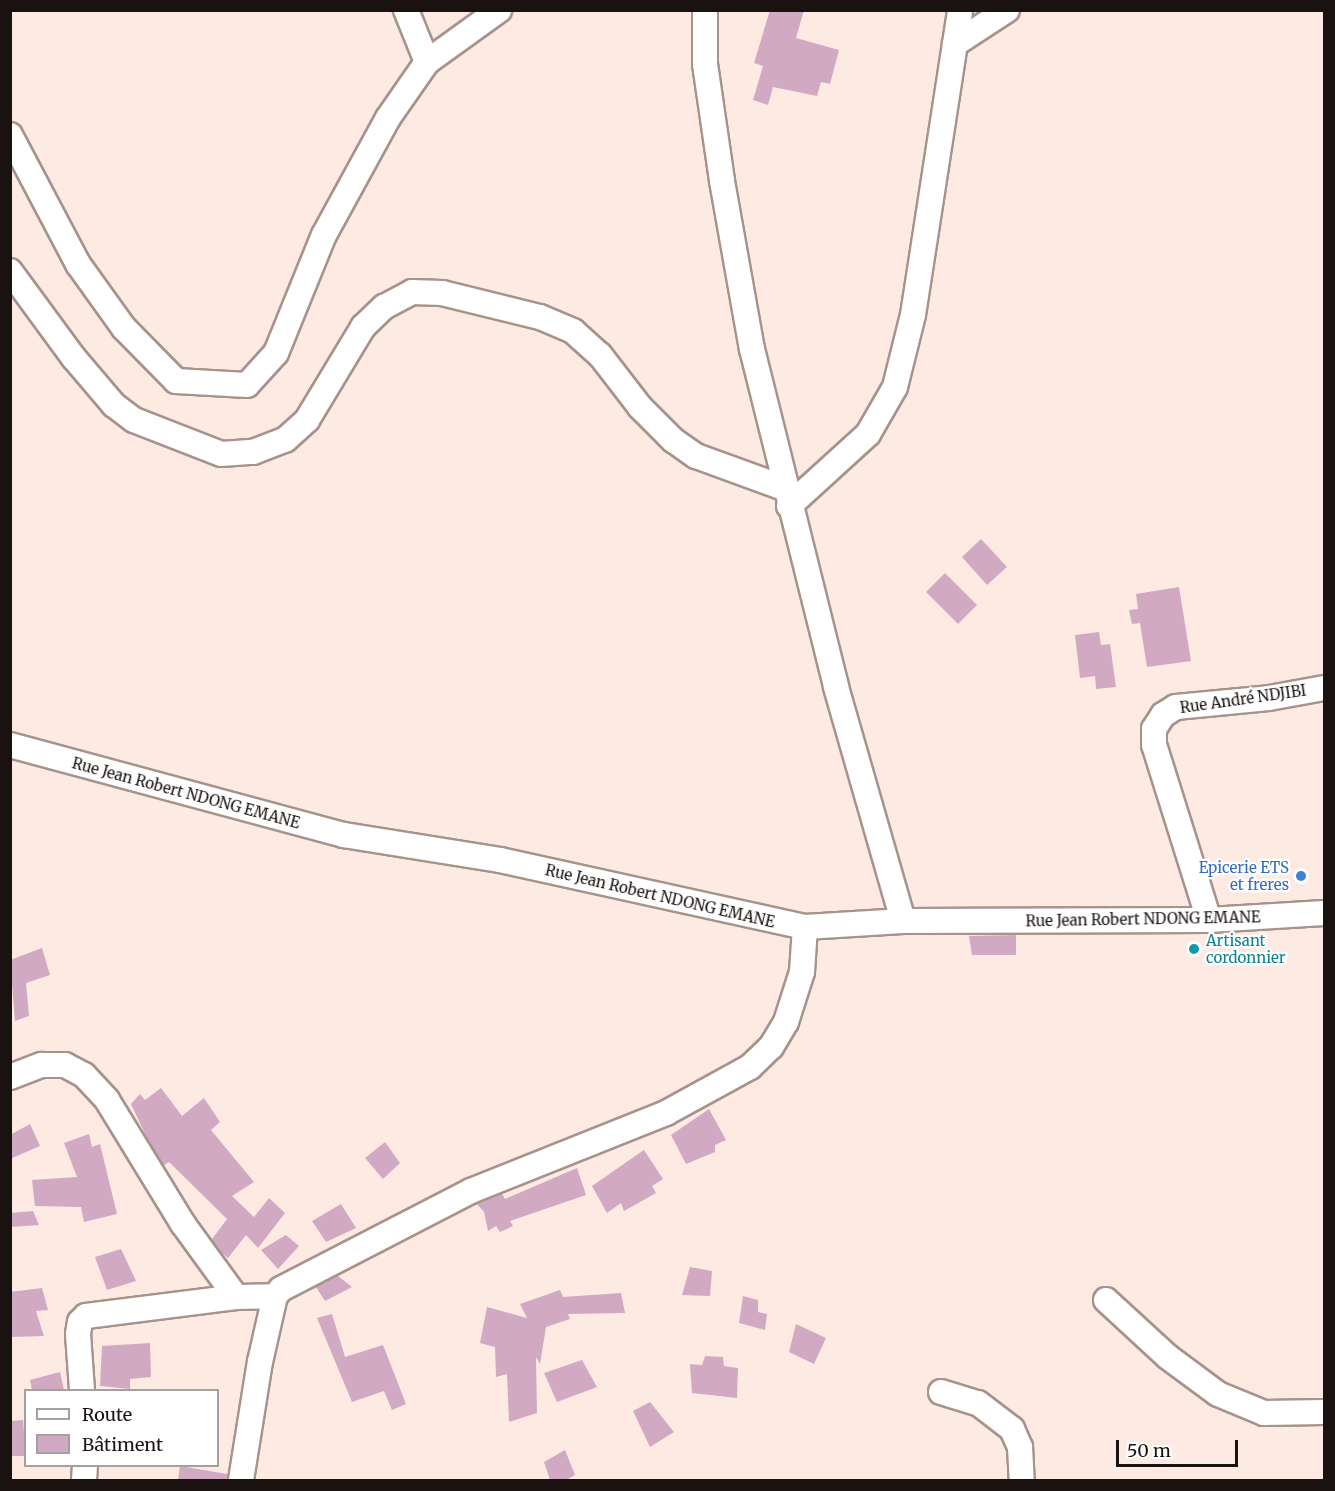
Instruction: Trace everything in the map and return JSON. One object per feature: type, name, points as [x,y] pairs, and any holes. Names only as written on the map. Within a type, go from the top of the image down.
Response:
[{"type":"street","points":[[406,10],[428,62]]},
{"type":"street","points":[[10,135],[78,264],[124,328],[176,381],[246,385],[276,353],[324,235],[388,118],[428,62],[499,10]]},
{"type":"street","points":[[705,10],[705,64],[722,181],[752,349],[787,497],[903,921]]},
{"type":"street","points":[[787,497],[868,434],[895,387],[913,315],[960,10]]},
{"type":"street","points":[[955,44],[1007,10]]},
{"type":"street","points":[[10,271],[74,358],[114,405],[134,420],[221,454],[253,452],[285,440],[312,413],[363,327],[384,307],[412,292],[442,293],[540,316],[573,331],[600,355],[640,407],[680,445],[705,460],[787,497]]},
{"type":"street","name":"Rue André NDJIBI","points":[[1209,920],[1154,745],[1154,729],[1163,715],[1176,707],[1269,698],[1324,688]]},
{"type":"street","name":"Rue Jean Robert NDONG EMANE","points":[[10,745],[345,835],[500,860],[805,927],[903,921],[1209,920],[1324,913]]},
{"type":"street","points":[[241,1480],[260,1362],[275,1296],[297,1277],[471,1191],[666,1113],[750,1067],[771,1047],[795,999],[802,972],[805,927]]},
{"type":"street","points":[[10,1077],[42,1065],[65,1065],[84,1075],[107,1100],[183,1224],[236,1297]]},
{"type":"street","points":[[82,1389],[78,1334],[80,1322],[86,1316],[236,1297],[275,1296]]},
{"type":"street","points":[[1106,1300],[1168,1356],[1218,1394],[1264,1413],[1324,1412]]},
{"type":"street","points":[[941,1392],[978,1403],[1012,1429],[1020,1447],[1022,1480]]},
{"type":"building","points":[[770,10],[804,10],[796,38],[839,50],[830,84],[821,82],[817,96],[773,87],[768,105],[753,100],[763,66],[754,63]]},
{"type":"building","points":[[981,539],[1007,567],[987,585],[962,557]]},
{"type":"building","points":[[945,573],[977,605],[958,624],[926,592]]},
{"type":"building","points":[[1179,587],[1191,661],[1147,667],[1140,623],[1132,624],[1129,610],[1138,609],[1136,594]]},
{"type":"building","points":[[1099,632],[1101,645],[1110,644],[1116,687],[1096,689],[1095,676],[1080,678],[1075,635]]},
{"type":"building","points":[[1016,935],[1016,955],[972,955],[969,936]]},
{"type":"building","points":[[42,948],[50,975],[26,983],[29,1016],[15,1021],[10,960]]},
{"type":"building","points":[[161,1088],[182,1116],[204,1098],[220,1122],[211,1130],[254,1182],[232,1196],[254,1217],[269,1198],[285,1213],[258,1248],[246,1235],[228,1258],[221,1252],[212,1239],[227,1219],[169,1162],[164,1165],[149,1142],[131,1104],[140,1094],[145,1100]]},
{"type":"building","points":[[709,1109],[726,1140],[715,1145],[715,1152],[686,1164],[671,1135]]},
{"type":"building","points":[[30,1124],[40,1146],[10,1159],[10,1135]]},
{"type":"building","points":[[89,1134],[92,1147],[100,1144],[117,1214],[84,1222],[81,1207],[35,1206],[32,1180],[77,1177],[64,1143]]},
{"type":"building","points":[[385,1142],[400,1163],[383,1179],[365,1158]]},
{"type":"building","points":[[644,1150],[663,1179],[652,1186],[656,1193],[624,1211],[621,1203],[607,1213],[592,1186]]},
{"type":"building","points":[[577,1168],[586,1195],[510,1221],[513,1226],[500,1232],[496,1226],[488,1231],[484,1212],[477,1204],[502,1194],[505,1199]]},
{"type":"building","points":[[341,1204],[356,1228],[326,1242],[312,1221]]},
{"type":"building","points":[[33,1211],[39,1225],[10,1227],[10,1213]]},
{"type":"building","points":[[286,1235],[299,1246],[278,1269],[261,1250]]},
{"type":"building","points":[[121,1249],[136,1281],[107,1290],[95,1257]]},
{"type":"building","points":[[690,1267],[712,1271],[710,1296],[682,1295]]},
{"type":"building","points":[[338,1276],[352,1287],[325,1301],[316,1287]]},
{"type":"building","points":[[42,1288],[48,1310],[36,1311],[44,1336],[10,1337],[10,1292]]},
{"type":"building","points":[[560,1290],[563,1297],[621,1293],[625,1313],[568,1314],[570,1319],[546,1327],[540,1364],[536,1357],[537,1413],[509,1422],[507,1374],[496,1377],[495,1347],[480,1343],[487,1307],[527,1318],[520,1304]]},
{"type":"building","points":[[743,1296],[758,1300],[758,1312],[767,1314],[765,1330],[739,1323]]},
{"type":"building","points":[[332,1314],[345,1357],[383,1345],[406,1404],[392,1410],[384,1391],[352,1402],[317,1318]]},
{"type":"building","points":[[796,1324],[826,1338],[814,1364],[789,1352]]},
{"type":"building","points":[[150,1343],[151,1377],[130,1379],[130,1389],[100,1386],[102,1346]]},
{"type":"building","points":[[705,1356],[723,1357],[724,1366],[738,1368],[737,1398],[692,1393],[690,1364],[702,1365]]},
{"type":"building","points":[[582,1360],[597,1387],[557,1402],[544,1373]]},
{"type":"building","points":[[60,1372],[64,1389],[32,1389],[30,1380]]},
{"type":"building","points":[[650,1402],[674,1432],[650,1447],[633,1411]]},
{"type":"building","points":[[23,1420],[24,1456],[10,1456],[10,1421]]},
{"type":"building","points":[[565,1450],[575,1475],[566,1480],[550,1480],[544,1462]]},
{"type":"building","points":[[180,1467],[227,1474],[227,1480],[178,1480]]},
{"type":"place","name":"Epicerie ETS et freres","points":[[1301,876]]},
{"type":"place","name":"Artisant cordonnier","points":[[1194,949]]}]
